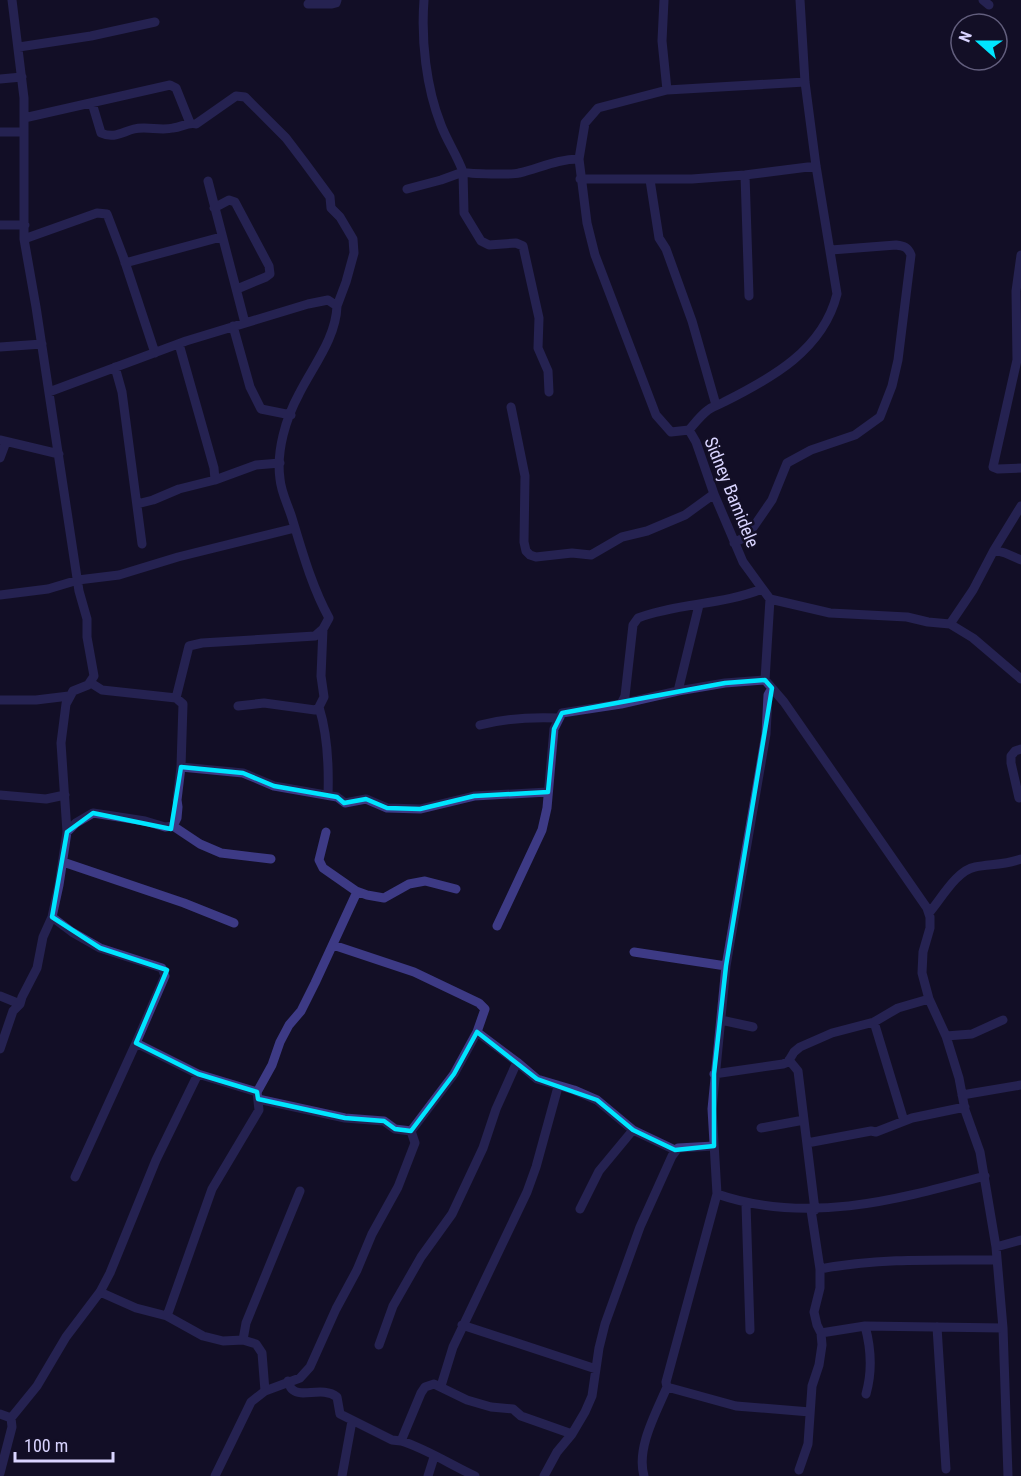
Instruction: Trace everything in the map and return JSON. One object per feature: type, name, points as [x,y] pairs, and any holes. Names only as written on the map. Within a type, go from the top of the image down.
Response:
[{"type":"street","points":[[0,1048],[13,1011],[20,1004],[38,968],[43,937],[52,917],[71,821],[65,795],[61,743],[63,713],[73,691],[91,682],[94,676],[87,637],[87,619],[78,580],[24,239],[22,76],[12,0]]},
{"type":"street","points":[[308,4],[332,4],[337,0]]},
{"type":"street","points":[[424,0],[423,17],[433,100],[441,126],[463,172],[464,213],[481,241],[489,245],[516,243],[523,246],[539,318],[538,348],[548,371],[549,392]]},
{"type":"street","points":[[664,0],[662,41],[667,90]]},
{"type":"street","name":"Sidney Bamidele","points":[[770,599],[743,562],[714,494],[696,442],[689,430],[716,405],[788,365],[814,341],[831,312],[837,294],[805,82],[800,0]]},
{"type":"street","points":[[19,47],[91,36],[155,22]]},
{"type":"street","points":[[0,79],[22,76]]},
{"type":"street","points":[[689,430],[671,432],[663,425],[651,406],[596,255],[587,224],[580,178],[579,159],[585,123],[598,108],[667,90],[805,82]]},
{"type":"street","points":[[24,118],[170,85],[176,88],[190,123]]},
{"type":"street","points":[[92,103],[102,133],[108,136],[133,129],[171,129],[190,123],[196,124],[236,96],[245,97],[286,138],[330,197],[332,208],[353,239],[354,253],[336,302],[328,340],[298,395],[281,446],[281,484],[321,604],[329,618],[323,629],[315,636],[202,643],[189,646],[176,698]]},
{"type":"street","points":[[0,132],[24,132]]},
{"type":"street","points":[[407,189],[463,172],[514,174],[565,159],[579,159]]},
{"type":"street","points":[[580,178],[650,180],[745,175],[816,166]]},
{"type":"street","points":[[745,175],[749,296]]},
{"type":"street","points":[[650,180],[659,238],[666,249],[692,321],[716,405]]},
{"type":"street","points":[[208,181],[245,323]]},
{"type":"street","points":[[214,208],[230,200],[235,202],[269,266],[270,274],[266,278],[237,289]]},
{"type":"street","points":[[24,239],[101,213],[107,214],[155,353]]},
{"type":"street","points":[[0,225],[25,225]]},
{"type":"street","points":[[125,263],[221,237]]},
{"type":"street","points":[[734,543],[750,532],[772,500],[787,464],[811,450],[855,435],[875,422],[885,409],[898,360],[911,255],[909,250],[896,245],[831,250]]},
{"type":"street","points":[[1020,261],[1016,291],[1017,360],[993,467],[998,469],[1021,468]]},
{"type":"street","points":[[49,392],[233,326],[322,300],[336,302]]},
{"type":"street","points":[[233,326],[250,387],[261,409],[291,415]]},
{"type":"street","points":[[0,347],[42,344]]},
{"type":"street","points":[[178,344],[214,468],[215,480]]},
{"type":"street","points":[[115,367],[122,392],[142,544]]},
{"type":"street","points":[[511,407],[525,476],[524,542],[526,551],[530,555],[536,557],[572,552],[591,555],[613,541],[647,531],[685,515],[714,494]]},
{"type":"street","points":[[0,458],[3,441],[59,454]]},
{"type":"street","points":[[137,504],[256,465],[280,463]]},
{"type":"street","points":[[950,624],[974,590],[994,550],[1021,506]]},
{"type":"street","points":[[0,595],[48,589],[78,580],[119,575],[178,557],[295,528]]},
{"type":"street","points":[[994,550],[1021,560]]},
{"type":"street","points":[[626,701],[634,622],[638,618],[728,600],[762,589]]},
{"type":"street","points":[[1008,1476],[1003,1328],[996,1247],[977,1140],[965,1107],[946,1036],[929,999],[922,966],[923,952],[930,928],[929,913],[868,821],[784,702],[765,680],[770,599],[830,613],[907,617],[950,624],[973,638],[1021,679]]},
{"type":"street","points":[[678,691],[699,605]]},
{"type":"street","points":[[238,706],[264,703],[315,710],[319,707],[324,697],[321,676],[323,629]]},
{"type":"street","points":[[496,926],[514,885],[540,836],[548,808],[554,729],[561,713],[589,710],[725,683],[765,680]]},
{"type":"street","points":[[91,682],[97,688],[108,691],[176,698],[183,706],[177,818],[172,826]]},
{"type":"street","points":[[644,1476],[642,1468],[646,1437],[667,1387],[666,1382],[717,1194],[712,1109],[714,1074],[719,1054],[726,966],[766,734],[768,695],[772,688]]},
{"type":"street","points":[[0,700],[36,700],[69,696]]},
{"type":"street","points":[[319,707],[325,726],[329,766],[328,795]]},
{"type":"street","points":[[480,725],[501,719],[558,718]]},
{"type":"street","points":[[1019,798],[1011,759],[1015,750],[1021,749]]},
{"type":"street","points":[[181,767],[243,773],[274,786],[338,797],[345,803],[366,800],[387,808],[420,809],[474,796],[548,792]]},
{"type":"street","points":[[0,795],[45,799],[65,795]]},
{"type":"street","points":[[71,821],[93,813],[145,821],[165,827],[172,826],[200,844],[221,853],[272,859]]},
{"type":"street","points":[[326,832],[319,860],[323,868],[356,891],[384,898],[409,884],[425,881],[456,889]]},
{"type":"street","points":[[929,913],[956,877],[972,867],[1005,865],[1021,859]]},
{"type":"street","points":[[63,862],[184,903],[234,923]]},
{"type":"street","points":[[167,1316],[212,1189],[259,1110],[257,1096],[280,1042],[305,1003],[356,891]]},
{"type":"street","points":[[52,917],[100,948],[162,968],[165,976],[75,1177]]},
{"type":"street","points":[[333,945],[414,972],[479,1003],[485,1009],[477,1032],[454,1074],[411,1131]]},
{"type":"street","points":[[634,952],[726,966]]},
{"type":"street","points":[[0,996],[20,1004]]},
{"type":"street","points":[[714,1074],[783,1064],[800,1047],[832,1033],[874,1022],[898,1008],[929,999]]},
{"type":"street","points":[[721,1020],[753,1027]]},
{"type":"street","points":[[946,1036],[972,1034],[1003,1020]]},
{"type":"street","points":[[874,1022],[904,1121]]},
{"type":"street","points":[[477,1032],[537,1079],[574,1090],[597,1100],[633,1130],[675,1150]]},
{"type":"street","points":[[136,1043],[198,1074],[257,1096],[345,1118],[384,1121],[395,1129],[411,1131]]},
{"type":"street","points":[[789,1060],[798,1071],[807,1143],[820,1269],[820,1288],[814,1312],[821,1333],[822,1345],[819,1365],[812,1386],[808,1444],[799,1470]]},
{"type":"street","points":[[380,1345],[393,1306],[421,1257],[452,1214],[483,1148],[496,1109],[517,1062]]},
{"type":"street","points":[[0,1473],[12,1427],[11,1418],[37,1386],[66,1337],[100,1292],[156,1161],[198,1074]]},
{"type":"street","points":[[962,1095],[1021,1084]]},
{"type":"street","points":[[441,1386],[462,1325],[527,1192],[558,1087]]},
{"type":"street","points":[[807,1143],[876,1132],[904,1121],[965,1107]]},
{"type":"street","points":[[761,1128],[804,1120]]},
{"type":"street","points":[[580,1209],[599,1171],[633,1130]]},
{"type":"street","points":[[215,1476],[251,1402],[264,1391],[300,1378],[310,1367],[372,1234],[398,1187],[415,1143],[411,1131]]},
{"type":"street","points":[[544,1476],[557,1452],[572,1434],[592,1396],[605,1324],[640,1227],[675,1150],[714,1146]]},
{"type":"street","points":[[717,1194],[746,1204],[813,1210],[873,1204],[985,1176]]},
{"type":"street","points":[[243,1340],[246,1323],[300,1191]]},
{"type":"street","points":[[746,1204],[750,1330]]},
{"type":"street","points":[[996,1247],[1021,1240]]},
{"type":"street","points":[[820,1269],[901,1260],[997,1260]]},
{"type":"street","points":[[100,1292],[136,1308],[167,1316],[203,1336],[223,1341],[243,1340],[256,1344],[262,1353],[264,1391]]},
{"type":"street","points":[[462,1325],[596,1369]]},
{"type":"street","points":[[821,1333],[865,1326],[1003,1328]]},
{"type":"street","points":[[865,1326],[869,1340],[870,1382],[866,1394]]},
{"type":"street","points":[[937,1327],[946,1469]]},
{"type":"street","points":[[288,1381],[293,1390],[299,1393],[331,1392],[337,1397],[340,1414],[382,1437],[412,1444],[475,1476]]},
{"type":"street","points":[[400,1440],[425,1388],[434,1384],[467,1400],[490,1407],[513,1409],[521,1416],[572,1434]]},
{"type":"street","points":[[667,1387],[736,1406],[810,1412]]},
{"type":"street","points":[[0,1414],[11,1418]]},
{"type":"street","points":[[342,1476],[352,1421]]},
{"type":"street","points":[[428,1476],[434,1456]]},
{"type":"highlighted area","points":[[765,680],[772,688],[726,966],[714,1074],[714,1146],[675,1150],[633,1130],[597,1100],[537,1079],[477,1032],[454,1074],[411,1131],[395,1129],[384,1121],[345,1118],[258,1099],[257,1092],[198,1074],[136,1043],[167,970],[100,948],[52,917],[67,832],[93,813],[171,829],[181,767],[243,773],[274,786],[337,797],[344,803],[366,799],[387,808],[420,809],[474,796],[548,792],[554,729],[562,713],[725,683]]}]
